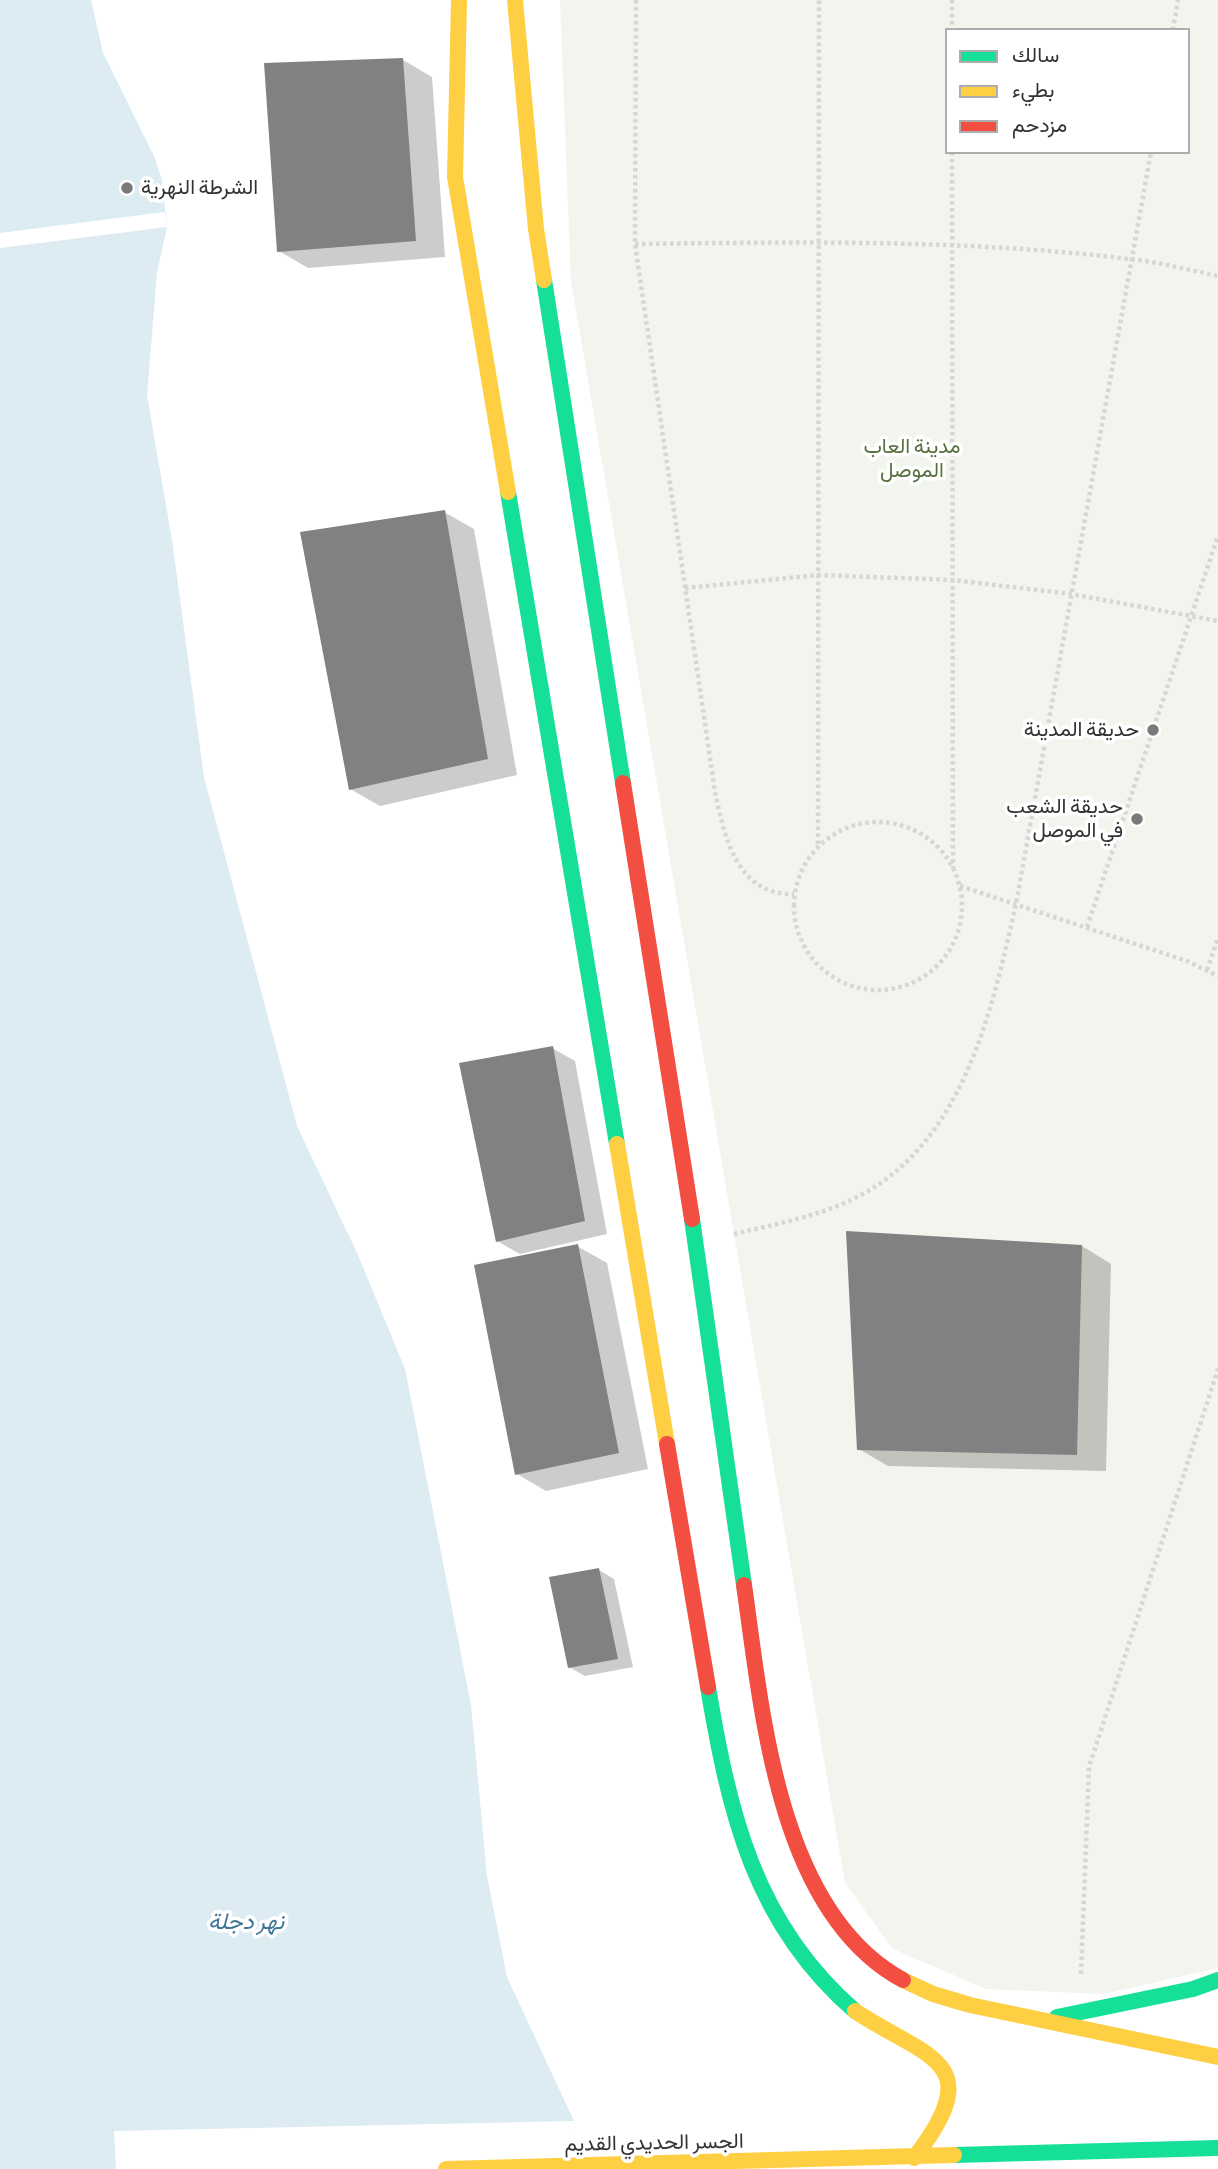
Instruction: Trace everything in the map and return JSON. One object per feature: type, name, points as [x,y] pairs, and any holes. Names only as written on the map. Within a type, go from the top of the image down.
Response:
[{"type":"main road","points":[[459,0],[455,177],[640,1228],[731,1812],[755,1876],[772,1907],[815,1969],[856,2011],[925,2051],[943,2071],[949,2098],[946,2112],[914,2158]]},
{"type":"main road","points":[[515,0],[536,229],[686,1219],[695,1243],[766,1741],[785,1814],[799,1850],[843,1926],[859,1944],[897,1976],[941,1997],[1218,2057]]},
{"type":"main road","points":[[1041,2020],[1193,1989],[1218,1980]]},
{"type":"main road","name":"الجسر الحديدي القديم","points":[[446,2169],[1218,2148]]},
{"type":"path","points":[[636,0],[635,244],[723,834],[736,860],[751,879],[777,895],[794,894]]},
{"type":"path","points":[[818,845],[819,0]]},
{"type":"path","points":[[952,0],[952,28]]},
{"type":"path","points":[[1173,28],[1178,0]]},
{"type":"path","points":[[952,154],[953,868]]},
{"type":"path","points":[[695,1243],[806,1217],[860,1196],[908,1164],[942,1119],[974,1054],[998,985],[1016,904],[1151,154]]},
{"type":"path","points":[[635,244],[819,241],[952,244],[1131,259],[1218,276]]},
{"type":"path","points":[[1087,927],[1218,536]]},
{"type":"path","points":[[685,588],[819,575],[953,580],[1071,594],[1218,621]]},
{"type":"path","points":[[897,823],[923,833],[944,852],[953,868],[963,904],[960,931],[947,956],[927,975],[901,988],[874,991],[846,985],[822,970],[804,948],[794,922],[794,894],[802,867],[818,845],[841,829],[859,824],[897,823]]},
{"type":"path","points":[[959,885],[1187,961],[1218,976]]},
{"type":"path","points":[[1207,970],[1218,937]]},
{"type":"path","points":[[1079,2012],[1088,1767],[1218,1369]]},
{"type":"green space","name":"مدينة العاب الموصل","points":[[560,0],[1218,0],[1218,1968],[1104,1994],[986,1989],[893,1949],[845,1883],[571,281]]},
{"type":"water","name":"نهر دجلة","points":[[0,0],[91,0],[103,53],[154,156],[162,180],[167,227],[157,273],[147,395],[172,540],[204,777],[297,1126],[358,1255],[405,1369],[471,1705],[487,1876],[507,1977],[574,2121],[575,2169],[0,2169]]},
{"type":"pier","points":[[165,212],[167,227],[0,248],[0,233]]},
{"type":"pier","points":[[574,2121],[575,2169],[116,2169],[114,2131]]},
{"type":"building","points":[[403,58],[416,241],[277,252],[264,63]]},
{"type":"building","points":[[445,510],[488,759],[349,790],[300,532]]},
{"type":"building","points":[[553,1046],[585,1221],[496,1242],[459,1063]]},
{"type":"building","points":[[846,1231],[1082,1245],[1077,1455],[857,1450]]},
{"type":"building","points":[[578,1244],[619,1453],[515,1475],[474,1265]]},
{"type":"building","points":[[599,1568],[618,1659],[568,1668],[549,1577]]},
{"type":"traffic: fast","points":[[544,280],[623,783]]},
{"type":"traffic: fast","points":[[508,492],[617,1144]]},
{"type":"traffic: fast","points":[[692,1219],[744,1585]]},
{"type":"traffic: fast","points":[[708,1687],[726,1778],[751,1863],[792,1941],[821,1977],[855,2011]]},
{"type":"traffic: fast","points":[[1057,2017],[1193,1989],[1218,1980]]},
{"type":"traffic: fast","points":[[954,2155],[1218,2148]]},
{"type":"traffic: slow","points":[[459,0],[455,177],[508,492]]},
{"type":"traffic: slow","points":[[515,0],[536,229],[544,280]]},
{"type":"traffic: slow","points":[[617,1144],[667,1444]]},
{"type":"traffic: slow","points":[[903,1980],[933,1994],[970,2005],[1218,2057]]},
{"type":"traffic: slow","points":[[855,2011],[925,2053],[940,2066],[948,2081],[947,2100],[936,2126],[914,2158]]},
{"type":"traffic: slow","points":[[446,2169],[954,2155]]},
{"type":"traffic: jam","points":[[623,783],[692,1219]]},
{"type":"traffic: jam","points":[[667,1444],[708,1687]]},
{"type":"traffic: jam","points":[[744,1585],[769,1747],[783,1804],[802,1858],[828,1907],[861,1949],[903,1980]]},
{"type":"place","name":"الشرطة النهرية","points":[[127,188]]},
{"type":"place","name":"حديقة المدينة","points":[[1153,730]]},
{"type":"place","name":"حديقة الشعب في الموصل","points":[[1137,819]]}]
